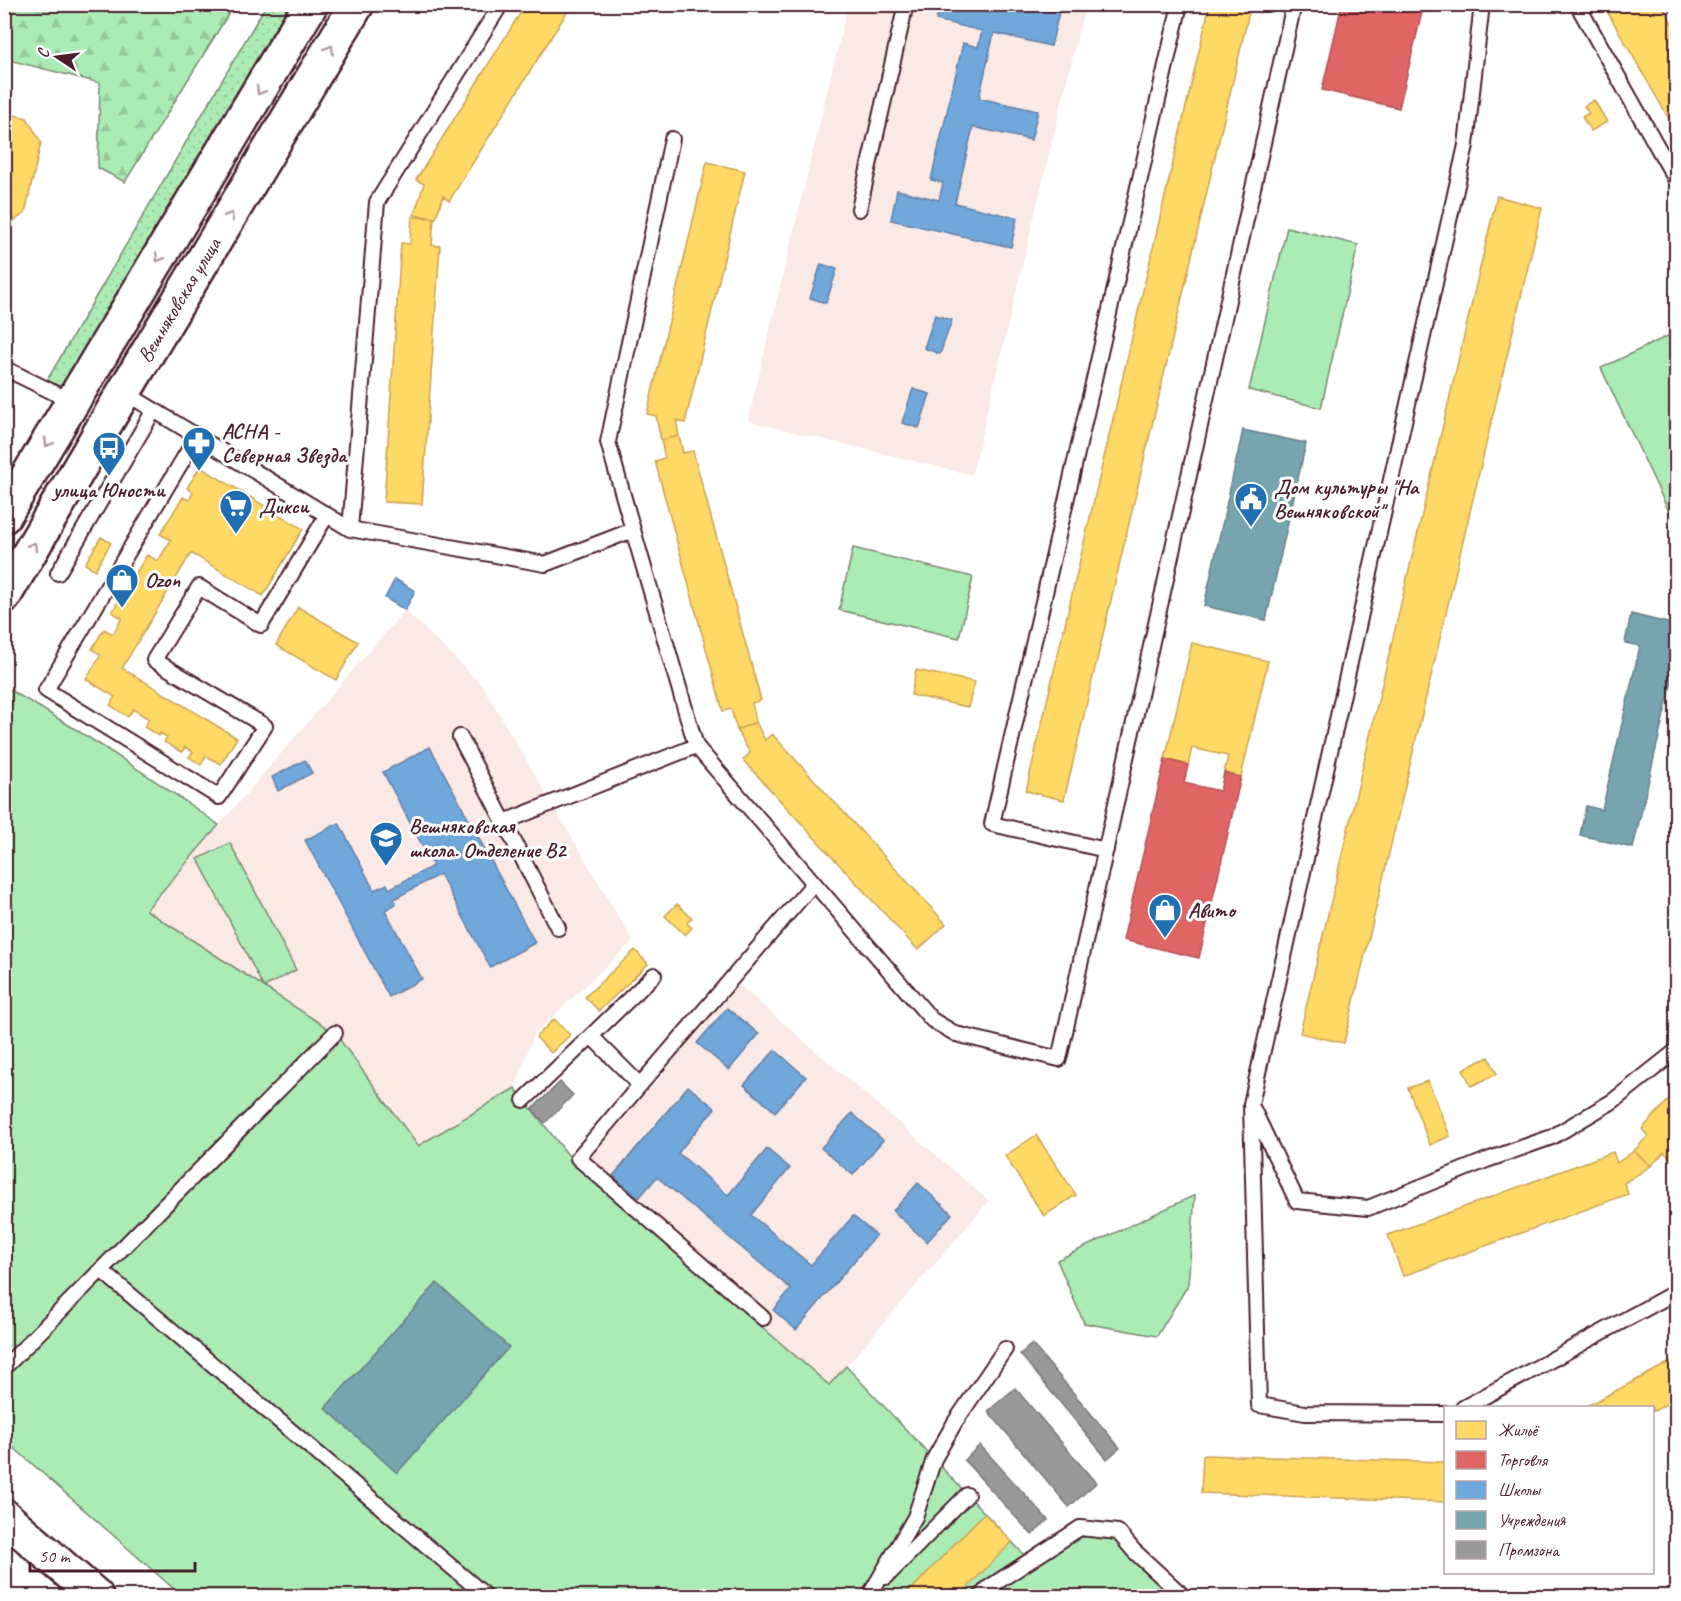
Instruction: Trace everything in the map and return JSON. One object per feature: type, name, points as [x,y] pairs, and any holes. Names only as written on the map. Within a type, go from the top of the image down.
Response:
[{"type":"main road","name":"Вешняковская улица","points":[[4,516],[311,4]]},
{"type":"main road","name":"Вешняковская улица","points":[[4,597],[357,4]]},
{"type":"main road","points":[[4,1516],[96,1596]]},
{"type":"lane","points":[[350,529],[377,202],[501,4]]},
{"type":"lane","points":[[859,209],[906,4]]},
{"type":"lane","points":[[1106,850],[992,824],[1180,4]]},
{"type":"lane","points":[[672,139],[608,442],[696,746],[932,1020],[956,1034],[1059,1059],[1294,4]]},
{"type":"lane","points":[[1444,1414],[1305,1413],[1259,1405],[1251,1104],[1466,145],[1482,4]]},
{"type":"lane","points":[[1577,4],[1677,180]]},
{"type":"lane","points":[[4,368],[73,402]]},
{"type":"lane","points":[[124,392],[350,529],[545,564],[633,530]]},
{"type":"lane","points":[[58,573],[154,410]]},
{"type":"lane","points":[[197,436],[46,690],[219,797],[265,726],[154,660],[199,587],[261,625],[327,515]]},
{"type":"lane","points":[[460,737],[558,928]]},
{"type":"lane","points":[[504,822],[696,746]]},
{"type":"lane","points":[[763,1318],[578,1158],[814,883]]},
{"type":"lane","points":[[524,1100],[654,975]]},
{"type":"lane","points":[[4,1368],[335,1033]]},
{"type":"lane","points":[[591,1035],[640,1085]]},
{"type":"lane","points":[[1251,1104],[1297,1201],[1368,1208],[1552,1137],[1613,1101],[1677,1052]]},
{"type":"lane","points":[[101,1270],[486,1596]]},
{"type":"lane","points":[[1465,1406],[1677,1292]]},
{"type":"lane","points":[[872,1594],[915,1517],[934,1460],[955,1422],[1005,1348]]},
{"type":"lane","points":[[872,1594],[968,1495]]},
{"type":"lane","points":[[981,1596],[988,1588],[1080,1528],[1118,1532],[1134,1551],[1183,1596]]},
{"type":"shaded area","points":[[848,5],[1085,5],[972,475],[748,421]]},
{"type":"shaded area","name":"Вешняковская школа. Отделение В2","points":[[405,610],[482,685],[633,941],[534,1034],[515,1088],[418,1146],[335,1033],[146,910]]},
{"type":"shaded area","points":[[739,985],[989,1201],[829,1386],[580,1170]]},
{"type":"green space","points":[[5,4],[234,5],[125,182],[98,168],[100,83],[5,59]]},
{"type":"green space","points":[[266,5],[292,5],[61,389],[46,382]]},
{"type":"green space","points":[[1287,227],[1358,245],[1321,408],[1249,390]]},
{"type":"green space","points":[[1676,332],[1676,513],[1671,516],[1601,368]]},
{"type":"green space","points":[[853,548],[973,577],[959,638],[839,610]]},
{"type":"green space","points":[[5,687],[114,753],[219,825],[146,910],[263,986],[198,859],[230,843],[296,970],[264,987],[335,1033],[418,1146],[515,1088],[580,1170],[829,1385],[846,1366],[1030,1561],[1080,1528],[1118,1532],[1183,1596],[182,1596],[5,1440]]},
{"type":"green space","points":[[1195,1195],[1188,1285],[1157,1336],[1084,1323],[1057,1260]]},
{"type":"building: Жильё","points":[[526,4],[572,4],[449,201],[443,196],[436,218],[414,215],[424,184],[416,180]]},
{"type":"building: Жильё","points":[[1210,4],[1251,4],[1064,800],[1026,791]]},
{"type":"building: Жильё","points":[[1603,4],[1661,4],[1676,30],[1676,131]]},
{"type":"building: Жильё","points":[[1594,100],[1607,122],[1591,131],[1582,117],[1589,113],[1584,106]]},
{"type":"building: Жильё","points":[[6,113],[27,118],[41,142],[25,213],[4,228],[4,115]]},
{"type":"building: Жильё","points":[[707,162],[745,171],[685,423],[676,420],[679,436],[661,440],[656,416],[647,414]]},
{"type":"building: Жильё","points":[[1497,196],[1542,208],[1344,1043],[1300,1033]]},
{"type":"building: Жильё","points":[[412,217],[434,218],[432,245],[440,246],[422,504],[384,502],[401,243],[410,244]]},
{"type":"building: Жильё","points":[[679,436],[683,453],[693,451],[761,700],[752,703],[756,722],[737,730],[731,709],[723,711],[655,461],[665,458],[661,440]]},
{"type":"building: Жильё","points":[[200,467],[303,529],[263,596],[191,553],[122,668],[237,738],[221,764],[206,756],[201,765],[189,757],[193,752],[185,747],[182,752],[164,742],[167,737],[160,733],[159,736],[144,727],[149,719],[133,709],[128,717],[110,705],[115,697],[86,679],[101,655],[92,649],[104,629],[113,634],[122,618],[112,612],[147,555],[158,561],[171,540],[160,534],[183,497],[189,500],[193,492],[187,488]]},
{"type":"building: Жильё","points":[[101,537],[111,543],[95,570],[85,564]]},
{"type":"building: Жильё","points":[[298,607],[358,642],[336,680],[276,645]]},
{"type":"building: Жильё","points":[[1192,643],[1268,661],[1241,777],[1224,773],[1228,756],[1192,748],[1188,765],[1165,759]]},
{"type":"building: Жильё","points":[[916,670],[975,682],[968,707],[911,695]]},
{"type":"building: Жильё","points":[[756,722],[765,740],[772,734],[946,924],[918,950],[743,760],[750,753],[737,730]]},
{"type":"building: Жильё","points":[[677,904],[692,918],[687,923],[692,928],[685,935],[665,916]]},
{"type":"building: Жильё","points":[[635,950],[648,964],[599,1011],[585,997]]},
{"type":"building: Жильё","points":[[554,1019],[570,1035],[551,1053],[536,1037]]},
{"type":"building: Жильё","points":[[1489,1057],[1497,1074],[1471,1086],[1463,1069]]},
{"type":"building: Жильё","points":[[1428,1081],[1450,1136],[1430,1145],[1408,1088]]},
{"type":"building: Жильё","points":[[1676,1092],[1676,1153],[1671,1159],[1664,1152],[1651,1166],[1634,1151],[1648,1136],[1642,1129]]},
{"type":"building: Жильё","points":[[1036,1135],[1076,1195],[1044,1216],[1005,1156]]},
{"type":"building: Жильё","points":[[1634,1151],[1651,1166],[1624,1183],[1628,1194],[1403,1276],[1388,1235],[1613,1152],[1617,1163]]},
{"type":"building: Жильё","points":[[1676,1359],[1676,1399],[1654,1411],[1654,1406],[1587,1406]]},
{"type":"building: Жильё","points":[[1203,1455],[1444,1462],[1444,1502],[1201,1493]]},
{"type":"building: Жильё","points":[[984,1513],[1012,1542],[959,1596],[905,1596]]},
{"type":"building: Торговля","points":[[1342,4],[1424,4],[1399,108],[1322,90]]},
{"type":"building: Торговля","points":[[1165,759],[1188,765],[1184,783],[1220,791],[1224,773],[1241,777],[1199,958],[1123,940]]},
{"type":"building: Школы","points":[[940,4],[1026,4],[1059,12],[1051,46],[994,33],[979,98],[1038,111],[1031,140],[973,127],[955,203],[1017,218],[1011,247],[891,220],[897,190],[939,200],[943,183],[931,180],[963,43],[978,47],[982,31],[936,20]]},
{"type":"building: Школы","points":[[821,264],[837,269],[826,303],[810,298]]},
{"type":"building: Школы","points":[[935,315],[952,320],[940,354],[924,348]]},
{"type":"building: Школы","points":[[913,389],[930,394],[919,428],[902,423]]},
{"type":"building: Школы","points":[[395,579],[415,591],[405,610],[385,598]]},
{"type":"building: Школы","points":[[430,747],[535,943],[490,967],[440,874],[394,899],[396,904],[385,910],[422,979],[389,997],[305,840],[339,823],[374,890],[387,884],[389,889],[433,866],[383,772]]},
{"type":"building: Школы","points":[[305,760],[312,773],[278,791],[272,777]]},
{"type":"building: Школы","points":[[727,1008],[759,1034],[729,1070],[697,1043]]},
{"type":"building: Школы","points":[[775,1050],[806,1077],[775,1112],[744,1085]]},
{"type":"building: Школы","points":[[688,1086],[715,1108],[678,1153],[728,1195],[767,1149],[790,1168],[751,1215],[811,1265],[853,1216],[876,1235],[796,1330],[773,1310],[791,1289],[657,1177],[639,1198],[613,1176]]},
{"type":"building: Школы","points":[[852,1113],[883,1140],[853,1175],[821,1148]]},
{"type":"building: Школы","points":[[918,1183],[952,1214],[927,1242],[893,1211]]},
{"type":"building: Учреждения","points":[[1243,430],[1306,443],[1266,620],[1204,606]]},
{"type":"building: Учреждения","points":[[1631,614],[1676,625],[1676,663],[1633,848],[1580,835],[1586,806],[1602,810],[1640,646],[1625,643]]},
{"type":"building: Учреждения","points":[[437,1283],[509,1347],[397,1473],[325,1408]]},
{"type":"building: Промзона","points":[[560,1082],[573,1095],[545,1123],[532,1109]]},
{"type":"building: Промзона","points":[[1032,1344],[1120,1448],[1107,1459],[1020,1354]]},
{"type":"building: Промзона","points":[[1015,1388],[1096,1483],[1069,1507],[988,1411]]},
{"type":"building: Промзона","points":[[980,1445],[1048,1520],[1032,1535],[964,1460]]},
{"type":"place","name":"АСНА - Северная Звезда","points":[[199,472]]},
{"type":"place","name":"улица Юности","points":[[109,477]]},
{"type":"place","name":"Дом культуры \"На Вешняковской\"","points":[[1251,528]]},
{"type":"place","name":"Дикси","points":[[236,535]]},
{"type":"place","name":"Ozon","points":[[122,609]]},
{"type":"place","name":"Вешняковская школа. Отделение В2","points":[[386,867]]},
{"type":"place","name":"Авито","points":[[1165,939]]}]
